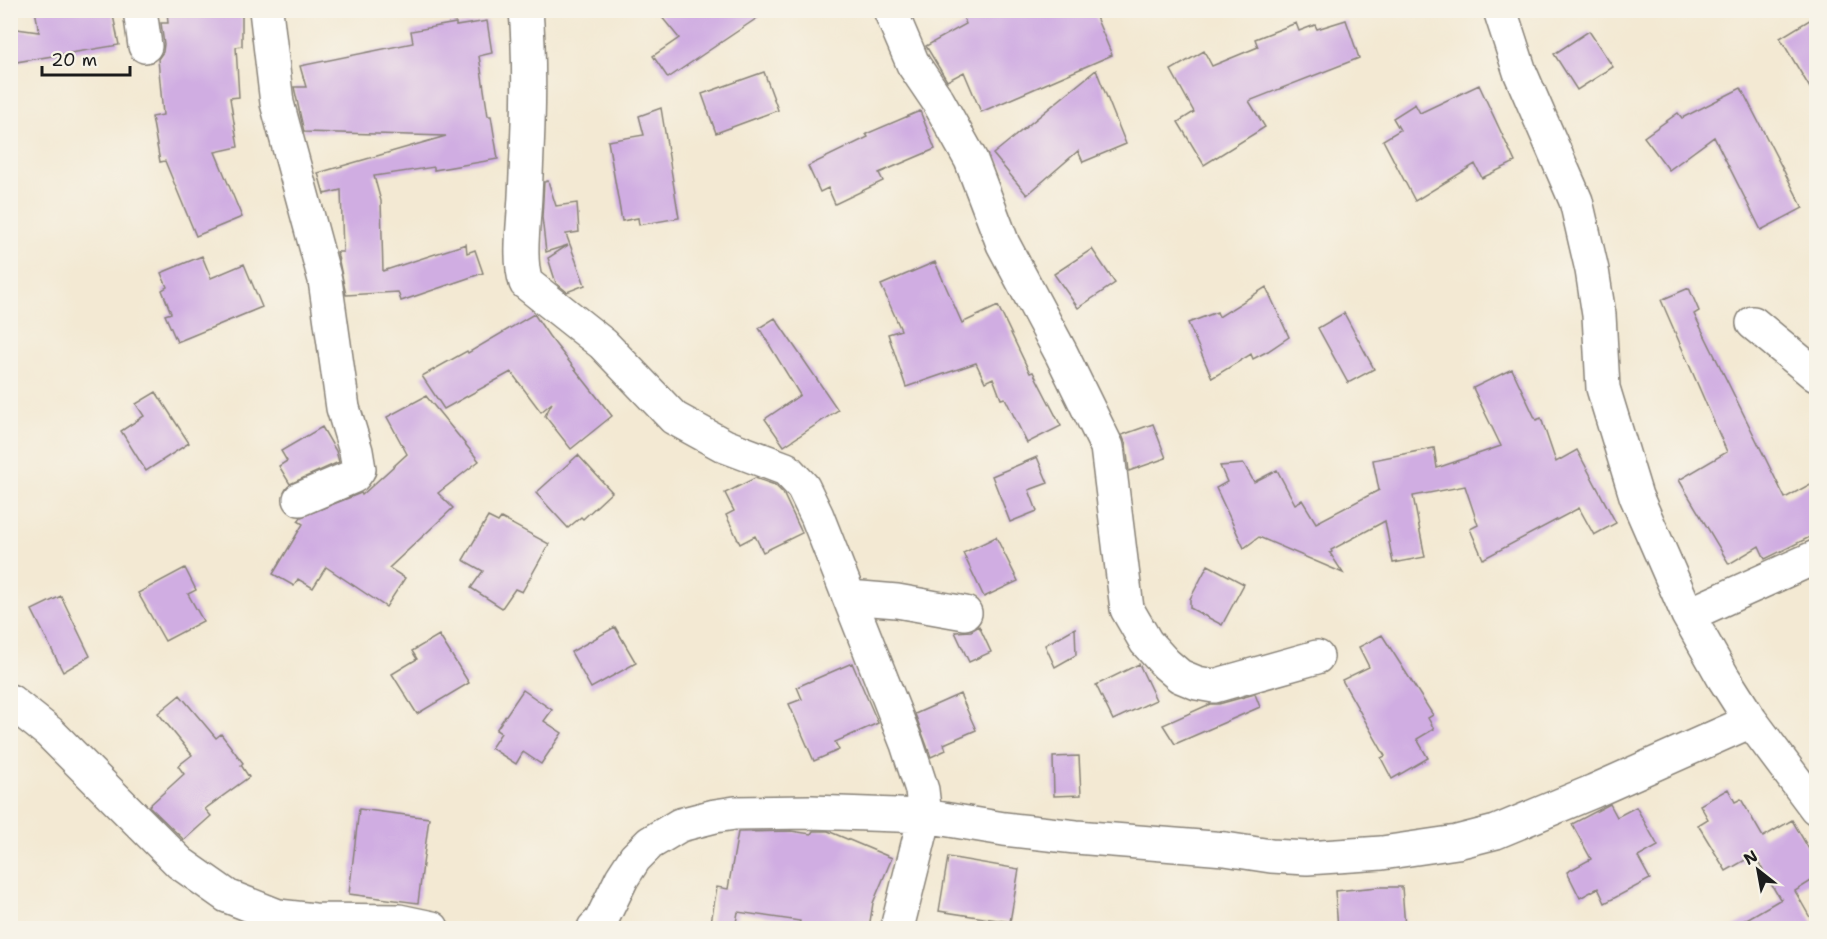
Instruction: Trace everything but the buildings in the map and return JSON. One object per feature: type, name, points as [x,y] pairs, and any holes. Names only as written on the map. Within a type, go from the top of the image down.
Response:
[{"type":"street","points":[[140,10],[145,46]]},
{"type":"street","points":[[266,10],[277,104],[325,280],[343,408],[356,451],[358,469],[354,476],[300,499]]},
{"type":"street","points":[[526,10],[530,86],[524,247],[526,284],[603,344],[674,418],[725,446],[786,470],[797,479],[818,516],[918,773],[922,790],[925,816],[897,928]]},
{"type":"street","points":[[890,10],[913,64],[938,101],[971,160],[1003,244],[1061,353],[1107,447],[1127,609],[1146,642],[1180,676],[1197,683],[1214,686],[1317,657]]},
{"type":"street","points":[[1500,10],[1520,72],[1576,201],[1593,270],[1599,315],[1603,388],[1636,496],[1688,615],[1751,721],[1816,808]]},
{"type":"street","points":[[1753,323],[1816,375]]},
{"type":"street","points":[[1688,615],[1816,557]]},
{"type":"street","points":[[849,597],[897,601],[965,613]]},
{"type":"street","points":[[10,701],[49,732],[180,863],[227,896],[278,916],[314,920],[399,921],[432,928]]},
{"type":"street","points":[[594,928],[601,921],[622,878],[635,858],[650,843],[680,825],[699,819],[735,813],[811,812],[925,816],[1004,829],[1225,849],[1270,856],[1307,858],[1382,853],[1458,842],[1496,832],[1751,721]]},
{"type":"street","points":[[227,896],[236,928]]}]
